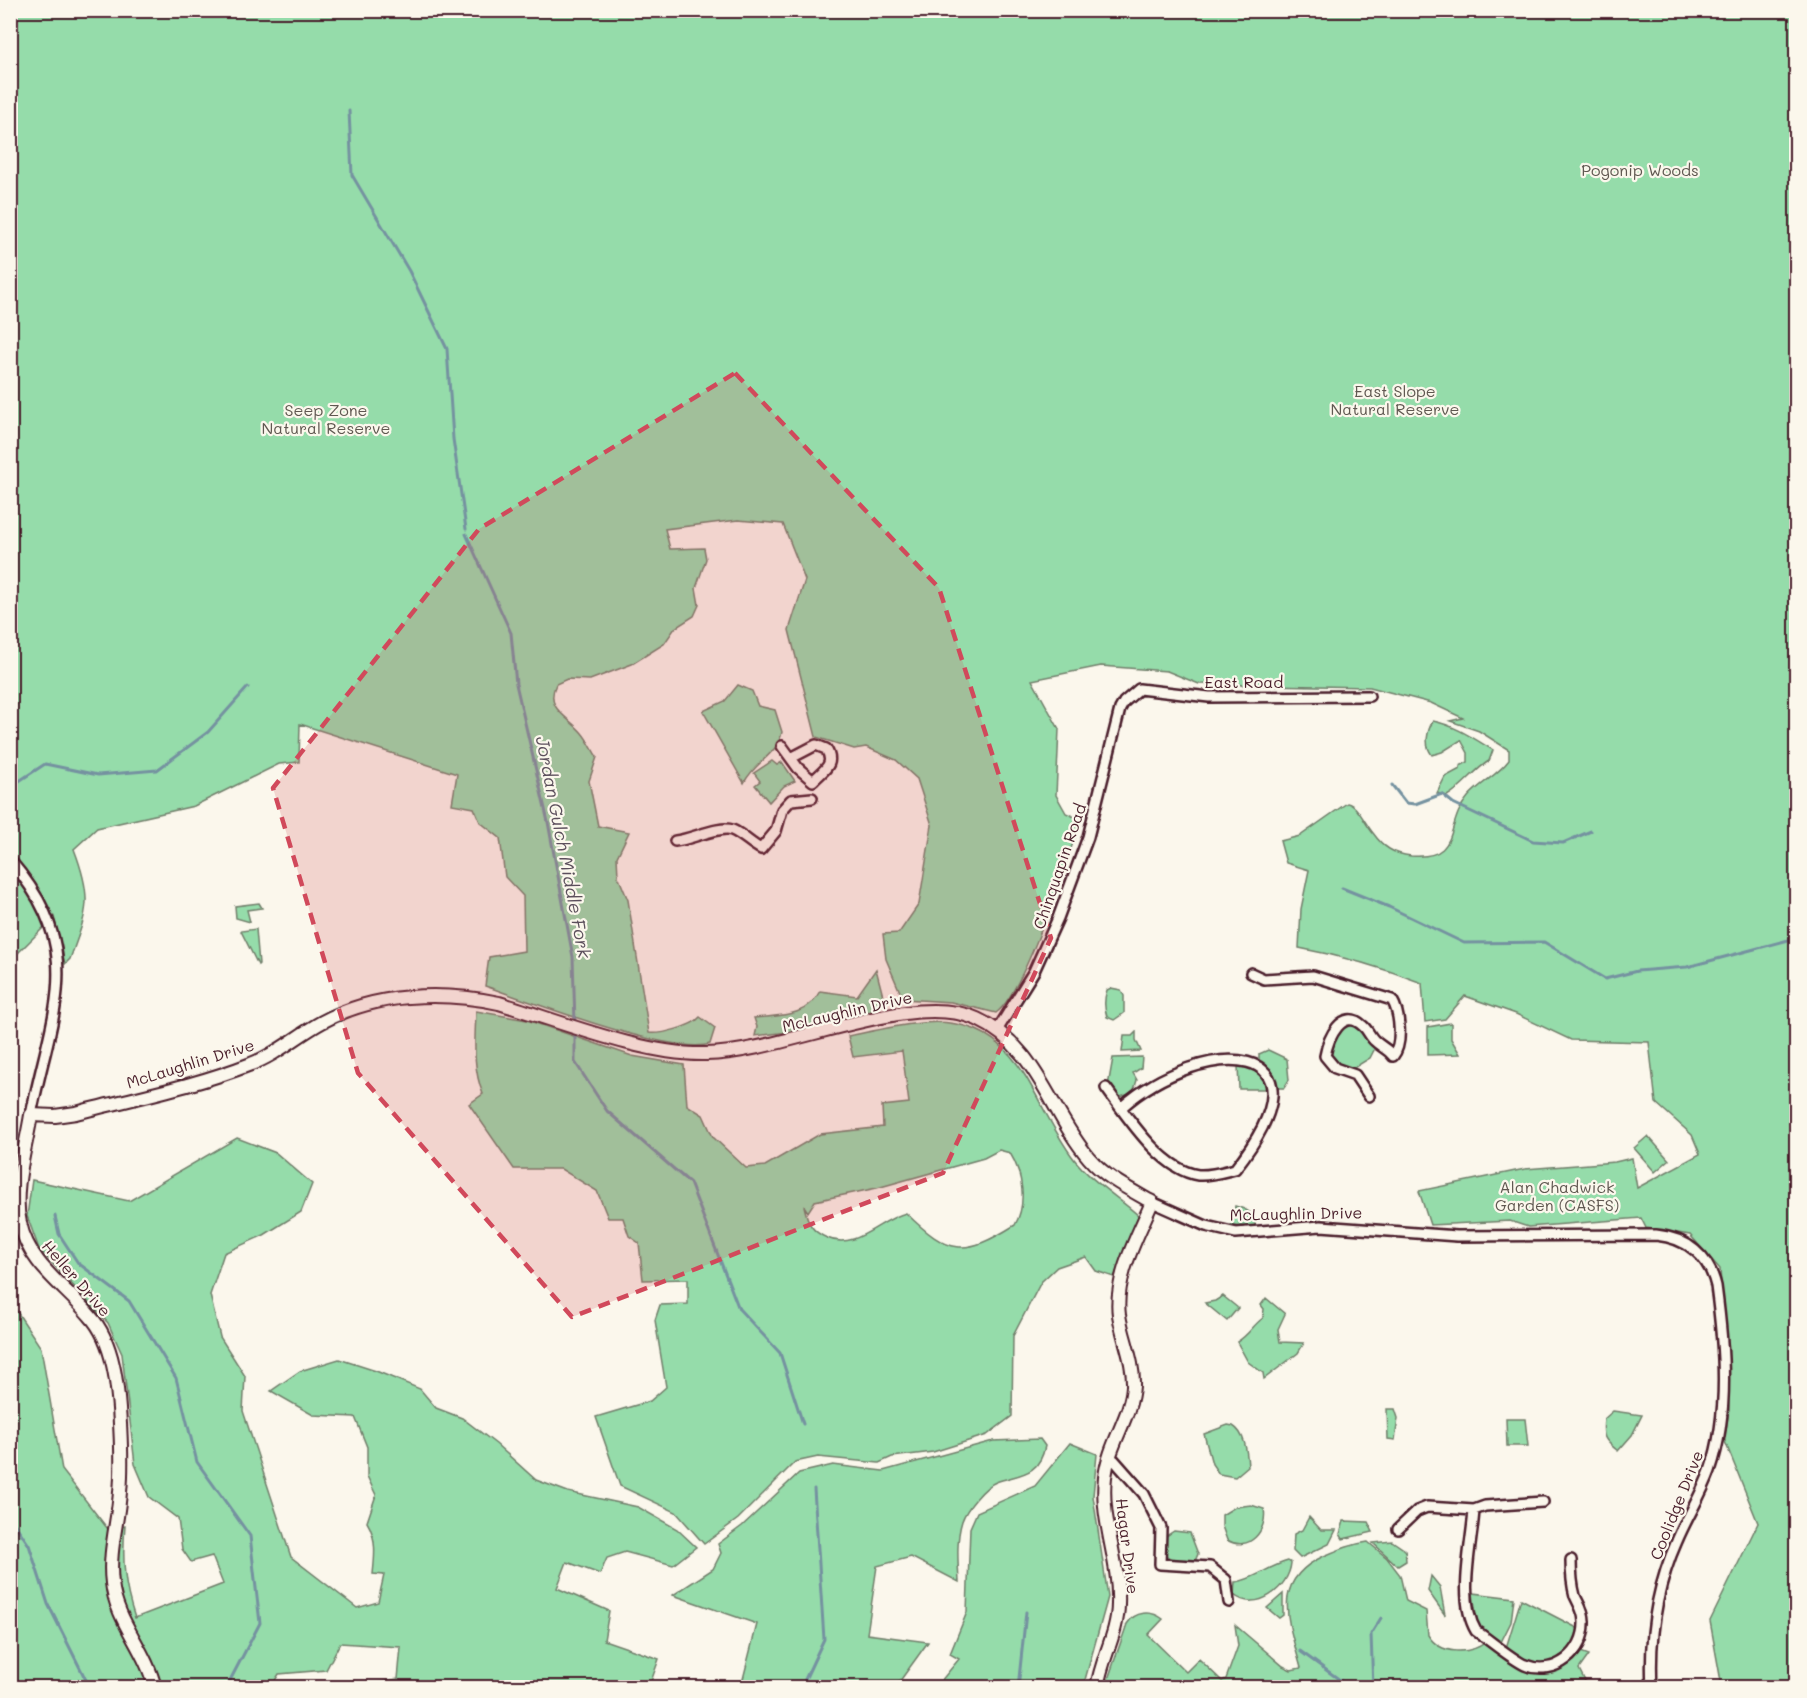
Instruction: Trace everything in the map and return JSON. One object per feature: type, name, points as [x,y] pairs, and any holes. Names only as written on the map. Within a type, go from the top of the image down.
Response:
[{"type":"main road","name":"McLaughlin Drive","points":[[31,1115],[55,1116],[76,1113],[239,1069],[266,1057],[335,1015],[387,1001],[455,996],[483,999],[619,1039],[676,1053],[723,1053],[756,1048],[916,1010],[930,1009],[960,1013],[998,1029],[1019,1047],[1090,1160],[1116,1182],[1152,1202]]},
{"type":"main road","name":"Heller Drive","points":[[31,1115],[19,1194],[20,1223],[27,1244],[39,1263],[90,1315],[109,1350],[116,1382],[121,1476],[111,1559],[112,1583],[120,1613],[147,1665],[155,1688]]},
{"type":"main road","name":"Hagar Drive","points":[[1097,1688],[1115,1629],[1118,1606],[1115,1559],[1104,1500],[1106,1467],[1113,1440],[1130,1402],[1132,1386],[1130,1361],[1119,1314],[1119,1296],[1123,1272],[1152,1202]]},
{"type":"street","name":"East Road","points":[[1124,702],[1139,689],[1209,697],[1369,696]]},
{"type":"street","name":"Chinquapin Road","points":[[998,1029],[1047,944],[1088,837],[1116,723],[1124,702]]},
{"type":"street","points":[[782,746],[793,757],[798,768],[813,781],[829,766],[830,756],[826,749],[812,745],[793,757]]},
{"type":"street","points":[[675,841],[691,839],[718,829],[731,829],[761,849],[776,831],[782,810],[791,800],[812,798]]},
{"type":"street","name":"Heller Drive","points":[[10,860],[37,896],[51,930],[58,971],[54,1024],[31,1115]]},
{"type":"street","points":[[1251,973],[1264,979],[1313,976],[1389,998],[1395,1004],[1398,1020],[1398,1048],[1393,1056],[1356,1021],[1346,1020],[1335,1028],[1325,1056],[1335,1068],[1355,1075],[1369,1096]]},
{"type":"street","points":[[1106,1088],[1158,1153],[1178,1168],[1198,1175],[1235,1169],[1262,1132],[1273,1102],[1273,1090],[1263,1071],[1251,1061],[1216,1061],[1186,1068],[1156,1080],[1122,1107]]},
{"type":"street","name":"McLaughlin Drive","points":[[1152,1202],[1200,1224],[1236,1233],[1321,1226],[1457,1236],[1670,1237],[1690,1246],[1707,1264]]},
{"type":"street","name":"Coolidge Drive","points":[[1652,1688],[1651,1651],[1656,1603],[1677,1541],[1710,1470],[1722,1419],[1718,1299],[1714,1275],[1707,1264]]},
{"type":"street","points":[[1114,1460],[1144,1494],[1161,1528],[1160,1564],[1210,1567],[1226,1580],[1229,1602]]},
{"type":"street","points":[[1398,1529],[1421,1508],[1474,1510],[1485,1506],[1543,1502]]},
{"type":"street","points":[[1474,1510],[1467,1583],[1473,1625],[1476,1631],[1530,1667],[1555,1665],[1569,1658],[1580,1645],[1584,1621],[1582,1607],[1576,1597],[1571,1560]]},
{"type":"highlighted area","points":[[735,373],[939,588],[1051,938],[943,1173],[572,1317],[358,1073],[273,788],[479,529]]},
{"type":"green space","points":[[11,11],[1796,11],[1796,1687],[1722,1687],[1710,1621],[1758,1523],[1724,1439],[1729,1411],[1720,1269],[1690,1235],[1646,1228],[1641,1218],[1528,1227],[1510,1221],[1430,1225],[1419,1191],[1525,1169],[1615,1162],[1632,1158],[1637,1188],[1700,1154],[1692,1135],[1656,1103],[1649,1042],[1571,1040],[1516,1014],[1465,996],[1445,1019],[1425,1022],[1422,983],[1361,963],[1299,948],[1301,909],[1309,870],[1286,863],[1280,841],[1300,836],[1347,803],[1355,807],[1377,838],[1389,849],[1399,854],[1427,856],[1438,852],[1445,846],[1461,807],[1468,797],[1509,760],[1509,750],[1479,731],[1450,721],[1463,718],[1431,703],[1370,687],[1199,684],[1167,671],[1101,666],[1032,680],[1059,729],[1056,795],[1066,813],[1081,820],[1032,954],[1007,1001],[996,1013],[951,1002],[903,999],[886,959],[883,934],[899,933],[919,904],[932,825],[917,779],[896,760],[866,747],[854,749],[816,737],[789,630],[805,580],[783,524],[738,520],[665,529],[670,549],[704,548],[706,559],[696,588],[699,605],[694,616],[675,628],[664,644],[632,664],[590,680],[567,679],[556,684],[553,700],[559,712],[584,736],[597,757],[589,781],[598,826],[629,832],[617,857],[618,876],[628,900],[649,1033],[676,1029],[691,1024],[700,1017],[715,1028],[710,1044],[691,1046],[634,1035],[485,986],[489,957],[524,951],[523,896],[505,877],[500,838],[480,822],[474,808],[452,804],[457,774],[300,724],[299,762],[279,764],[194,806],[97,828],[74,849],[84,880],[86,904],[81,928],[70,959],[65,964],[54,917],[11,960]]},
{"type":"green space","points":[[738,685],[752,691],[758,706],[775,710],[782,732],[776,747],[754,769],[744,783],[703,711],[725,701]]},
{"type":"green space","points":[[1433,721],[1456,729],[1493,750],[1489,761],[1447,796],[1437,793],[1445,777],[1468,762],[1468,753],[1461,740],[1442,752],[1432,755],[1427,738]]},
{"type":"green space","points":[[772,761],[777,765],[782,762],[795,781],[784,786],[769,802],[755,785],[760,781],[754,773]]},
{"type":"green space","points":[[259,903],[262,908],[247,910],[250,922],[236,918],[235,906]]},
{"type":"green space","points":[[256,929],[259,964],[258,965],[241,931]]},
{"type":"green space","points":[[876,969],[883,996],[881,1006],[872,1011],[797,1031],[755,1036],[757,1027],[754,1018],[800,1011],[814,1000],[820,991],[857,996]]},
{"type":"green space","points":[[1111,988],[1121,990],[1124,996],[1124,1013],[1114,1020],[1107,1017],[1105,1007],[1107,990]]},
{"type":"green space","points":[[476,1011],[527,1020],[632,1056],[684,1065],[687,1105],[703,1115],[713,1137],[746,1168],[765,1166],[820,1134],[883,1127],[882,1106],[909,1103],[902,1051],[853,1057],[848,1036],[924,1023],[947,1023],[969,1027],[989,1037],[1008,1053],[1026,1077],[1074,1159],[1097,1182],[1139,1216],[1114,1277],[1096,1271],[1086,1257],[1057,1267],[1041,1282],[1013,1336],[1012,1416],[987,1435],[933,1452],[892,1457],[879,1463],[818,1457],[795,1462],[738,1519],[704,1544],[676,1512],[620,1486],[596,1417],[650,1401],[666,1387],[655,1320],[660,1305],[688,1304],[688,1279],[643,1280],[639,1243],[629,1236],[623,1218],[608,1218],[597,1191],[561,1169],[514,1169],[469,1104],[483,1094],[476,1064]],"holes":[[[999,1150],[1010,1153],[1018,1170],[1022,1189],[1019,1217],[1015,1225],[982,1243],[957,1247],[946,1244],[921,1227],[906,1213],[896,1216],[868,1233],[838,1241],[817,1232],[807,1217],[804,1206],[808,1212],[815,1201],[877,1188],[984,1158]]]},
{"type":"green space","points":[[1451,1023],[1451,1039],[1460,1054],[1428,1055],[1428,1027]]},
{"type":"green space","points":[[1341,1024],[1358,1024],[1376,1046],[1370,1058],[1352,1069],[1335,1065],[1329,1053]]},
{"type":"green space","points":[[1136,1032],[1136,1040],[1141,1051],[1122,1052],[1124,1036],[1132,1036]]},
{"type":"green space","points":[[1268,1050],[1287,1059],[1289,1080],[1284,1088],[1275,1088],[1266,1068],[1259,1061],[1259,1054]]},
{"type":"green space","points":[[1142,1057],[1141,1068],[1133,1073],[1137,1080],[1133,1093],[1117,1098],[1108,1086],[1113,1058]]},
{"type":"green space","points":[[1245,1065],[1258,1069],[1268,1084],[1265,1089],[1239,1089],[1238,1066]]},
{"type":"green space","points":[[1648,1136],[1669,1160],[1655,1172],[1634,1148]]},
{"type":"green space","points":[[237,1138],[276,1153],[312,1184],[301,1212],[264,1235],[224,1253],[210,1295],[220,1337],[245,1376],[243,1411],[291,1557],[357,1608],[378,1602],[384,1575],[373,1574],[374,1541],[367,1522],[376,1495],[367,1476],[367,1447],[355,1417],[313,1415],[271,1391],[300,1371],[339,1359],[376,1371],[420,1389],[436,1408],[462,1418],[496,1444],[536,1480],[568,1492],[638,1507],[677,1529],[696,1547],[673,1565],[625,1552],[607,1558],[600,1574],[567,1562],[557,1588],[609,1611],[604,1640],[659,1659],[649,1687],[370,1687],[370,1684],[398,1679],[401,1647],[340,1643],[326,1670],[279,1674],[271,1687],[11,1687],[10,1301],[41,1348],[62,1470],[107,1528],[125,1526],[125,1573],[128,1595],[135,1618],[223,1584],[212,1556],[191,1562],[182,1549],[178,1519],[149,1497],[135,1464],[122,1354],[108,1323],[39,1249],[27,1216],[32,1180],[129,1201]]},
{"type":"green space","points":[[1235,1206],[1253,1215],[1255,1227],[1231,1226]]},
{"type":"green space","points":[[1223,1296],[1238,1308],[1227,1321],[1205,1303]]},
{"type":"green space","points":[[1266,1298],[1285,1314],[1278,1329],[1280,1342],[1304,1343],[1298,1353],[1264,1379],[1263,1373],[1248,1362],[1237,1342],[1263,1318],[1264,1309],[1261,1305]]},
{"type":"green space","points":[[1387,1409],[1395,1409],[1398,1418],[1395,1440],[1388,1439]]},
{"type":"green space","points":[[1613,1411],[1642,1415],[1632,1435],[1618,1451],[1607,1441],[1603,1430],[1604,1419]]},
{"type":"green space","points":[[1506,1419],[1525,1419],[1528,1446],[1507,1446]]},
{"type":"green space","points":[[1228,1425],[1233,1426],[1240,1433],[1247,1455],[1248,1466],[1235,1477],[1219,1474],[1212,1464],[1204,1434]]},
{"type":"green space","points":[[1040,1439],[1045,1446],[1038,1464],[1033,1469],[992,1484],[976,1498],[967,1510],[960,1528],[958,1543],[959,1582],[911,1557],[877,1566],[867,1634],[928,1642],[897,1685],[741,1687],[757,1624],[673,1595],[713,1569],[721,1553],[718,1544],[742,1526],[799,1473],[833,1465],[883,1471],[993,1441]]},
{"type":"green space","points":[[1070,1443],[1097,1454],[1093,1496],[1108,1597],[1083,1687],[936,1687],[959,1659],[950,1654],[967,1612],[970,1528],[977,1512],[1035,1486]]},
{"type":"green space","points":[[1251,1505],[1264,1509],[1263,1525],[1260,1531],[1243,1544],[1227,1540],[1222,1526],[1222,1515],[1235,1507]]},
{"type":"green space","points":[[1309,1517],[1321,1530],[1336,1530],[1329,1544],[1300,1558],[1293,1551],[1294,1534],[1302,1530]]},
{"type":"green space","points":[[1344,1521],[1368,1522],[1373,1532],[1343,1539],[1340,1534]]},
{"type":"green space","points":[[1174,1531],[1190,1533],[1198,1554],[1195,1561],[1173,1560],[1165,1555],[1165,1537]]},
{"type":"green space","points":[[1392,1541],[1405,1550],[1406,1561],[1398,1566],[1373,1543]]},
{"type":"green space","points":[[1368,1542],[1387,1558],[1400,1575],[1406,1601],[1426,1611],[1428,1635],[1433,1642],[1447,1649],[1464,1651],[1486,1642],[1526,1668],[1569,1661],[1581,1652],[1589,1655],[1579,1669],[1588,1687],[1105,1688],[1127,1624],[1134,1616],[1144,1613],[1163,1619],[1148,1635],[1186,1672],[1199,1659],[1222,1681],[1226,1679],[1238,1646],[1235,1625],[1283,1666],[1291,1670],[1301,1668],[1289,1619],[1287,1604],[1289,1591],[1296,1578],[1307,1566],[1324,1556]]},
{"type":"green space","points":[[1288,1561],[1291,1563],[1289,1572],[1278,1589],[1270,1595],[1252,1601],[1243,1600],[1234,1595],[1235,1582]]},
{"type":"green space","points":[[1431,1576],[1440,1587],[1445,1615],[1428,1591]]},
{"type":"green space","points":[[1473,1593],[1514,1598],[1511,1622],[1501,1642],[1478,1628]]},
{"type":"green space","points":[[1283,1594],[1283,1615],[1279,1618],[1267,1608]]},
{"type":"green space","points":[[1521,1599],[1581,1630],[1576,1648],[1555,1663],[1538,1665],[1524,1662],[1506,1648]]},
{"type":"waterway","name":"Jordan Gulch Middle Fork","points":[[349,111],[352,175],[409,271],[447,349],[453,439],[466,529]]},
{"type":"waterway","name":"Jordan Gulch Middle Fork","points":[[466,534],[511,633],[516,684],[548,822],[573,957],[575,1024]]},
{"type":"waterway","points":[[10,787],[45,764],[98,775],[157,770],[208,732],[248,687]]},
{"type":"waterway","points":[[1392,785],[1406,803],[1415,804],[1442,794],[1453,803],[1533,841],[1563,843],[1591,831]]},
{"type":"waterway","points":[[1342,888],[1389,907],[1464,943],[1544,942],[1605,979],[1637,971],[1687,967],[1796,938]]},
{"type":"waterway","name":"Jordan Gulch Middle Fork","points":[[575,1030],[575,1062],[607,1111],[690,1183],[739,1309],[780,1353],[803,1424]]},
{"type":"waterway","points":[[55,1216],[59,1234],[78,1263],[129,1301],[176,1378],[197,1462],[250,1536],[260,1623],[226,1688]]},
{"type":"waterway","name":"Jordan Gulch Middle Fork","points":[[801,1688],[824,1639],[814,1489]]},
{"type":"waterway","points":[[10,1517],[29,1545],[48,1604],[90,1688]]},
{"type":"waterway","points":[[1018,1688],[1026,1612]]},
{"type":"waterway","points":[[1373,1688],[1371,1634],[1381,1618]]},
{"type":"waterway","points":[[1300,1651],[1351,1688]]},
{"type":"park label","name":"Pogonip Woods","points":[[1640,169]]},
{"type":"park label","name":"East Slope Natural Reserve","points":[[1395,399]]},
{"type":"park label","name":"Seep Zone Natural Reserve","points":[[326,418]]},
{"type":"park label","name":"Alan Chadwick Garden (CASFS)","points":[[1557,1195]]}]
